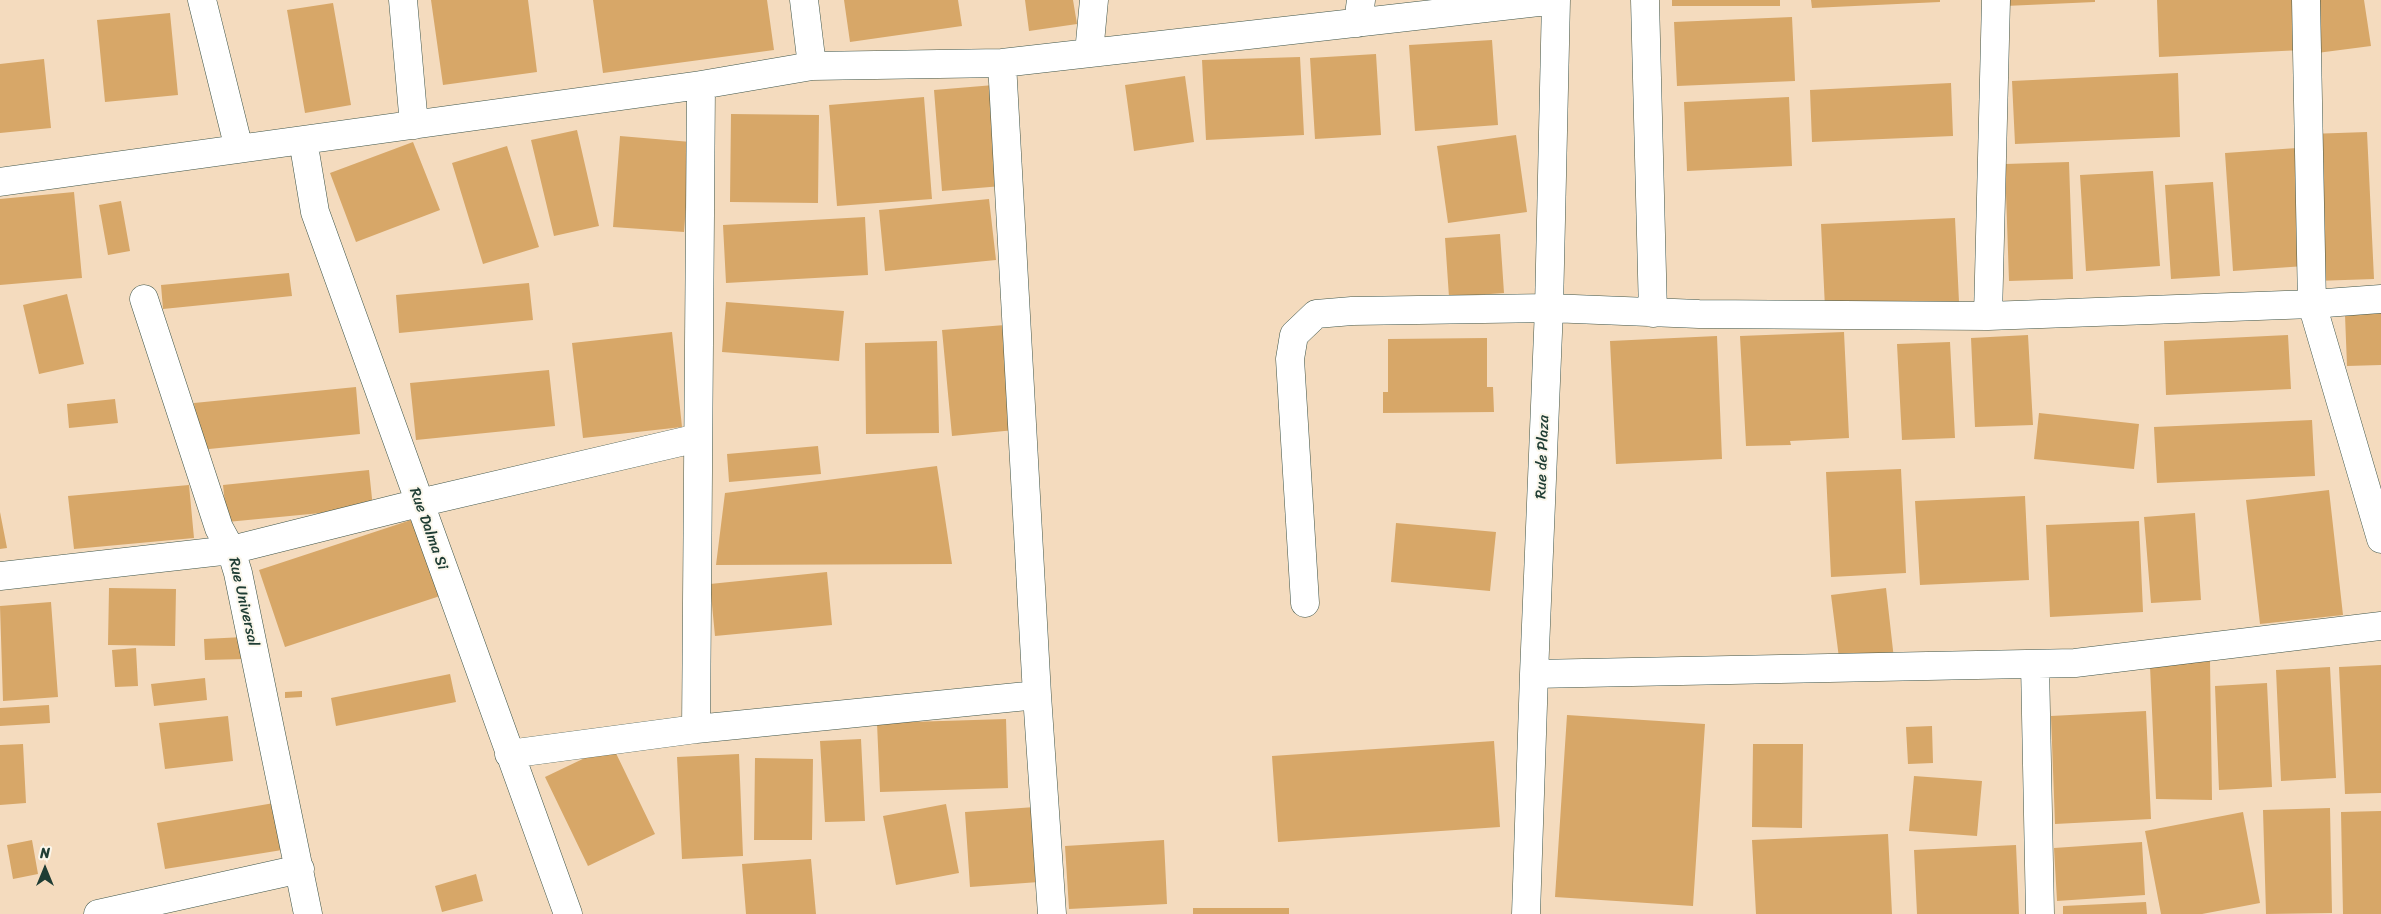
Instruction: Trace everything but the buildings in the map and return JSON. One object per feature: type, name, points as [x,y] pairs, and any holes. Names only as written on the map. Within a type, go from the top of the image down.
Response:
[{"type":"street","points":[[202,0],[239,149]]},
{"type":"street","points":[[403,0],[414,124]]},
{"type":"street","points":[[804,0],[812,66]]},
{"type":"street","points":[[1089,53],[1094,0]]},
{"type":"street","points":[[0,182],[701,85],[812,66],[1002,63],[1089,53],[1359,12],[1556,0]]},
{"type":"street","name":"Rue de Plaza","points":[[1526,914],[1549,308],[1556,0]]},
{"type":"street","points":[[1645,0],[1653,312]]},
{"type":"street","points":[[1988,316],[1996,0]]},
{"type":"street","points":[[2306,0],[2312,304],[2381,539]]},
{"type":"street","points":[[1002,63],[1037,695],[1052,914]]},
{"type":"street","points":[[696,729],[701,85]]},
{"type":"street","name":"Rue Dalma Si","points":[[303,140],[315,212],[418,503],[568,914]]},
{"type":"street","name":"Rue Universal","points":[[144,299],[219,528],[231,550],[238,574],[308,914]]},
{"type":"street","points":[[1305,603],[1290,359],[1294,335],[1316,314],[1549,308],[1653,312],[1988,316],[2312,304],[2381,299]]},
{"type":"street","points":[[0,576],[231,550],[418,503],[698,438]]},
{"type":"street","points":[[1534,674],[2075,663],[2381,626]]},
{"type":"street","points":[[2035,664],[2040,914]]},
{"type":"street","points":[[509,754],[696,729],[1037,695]]},
{"type":"street","points":[[98,914],[300,869]]}]
